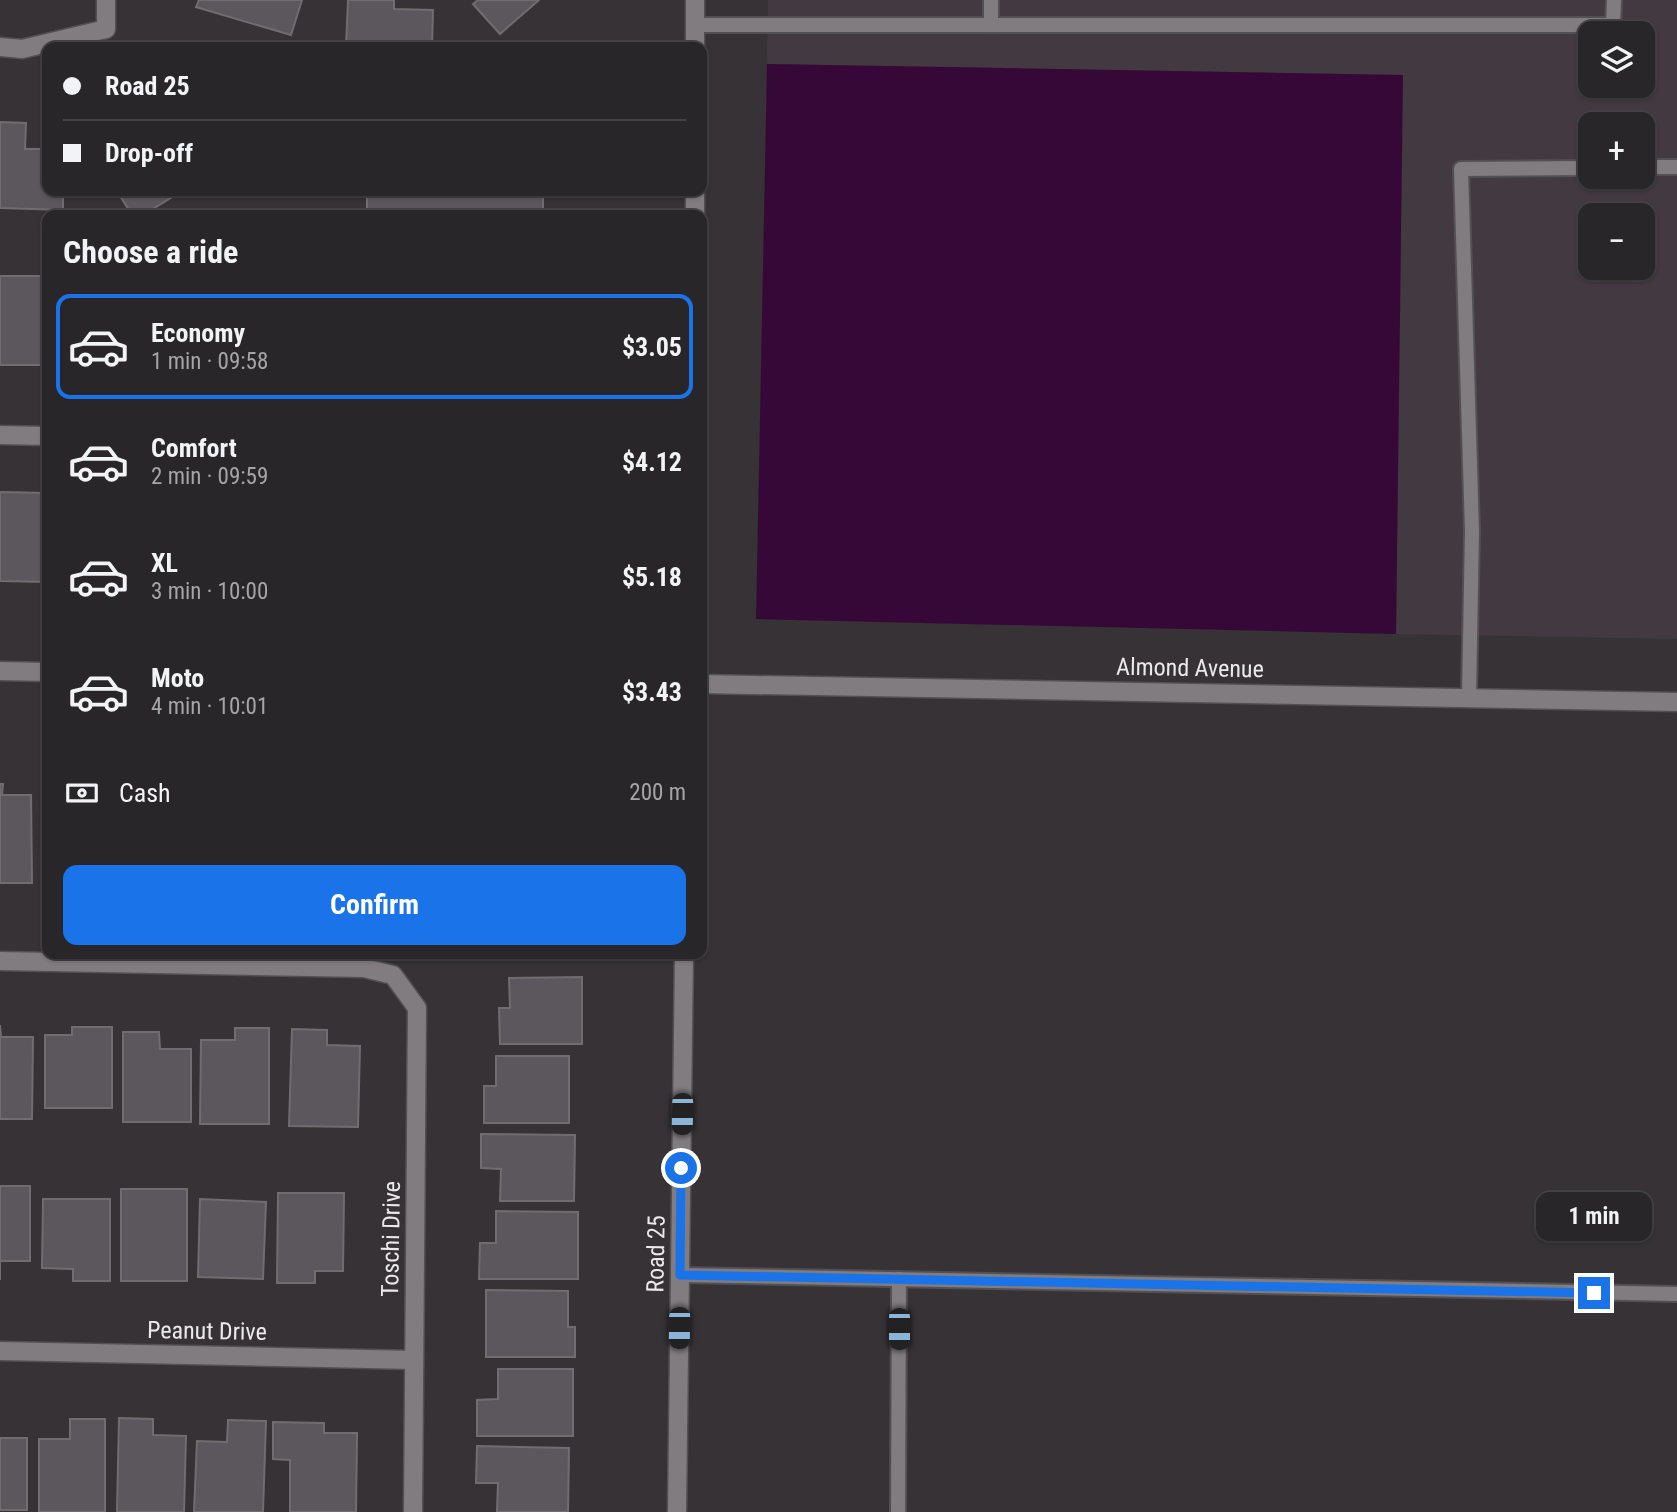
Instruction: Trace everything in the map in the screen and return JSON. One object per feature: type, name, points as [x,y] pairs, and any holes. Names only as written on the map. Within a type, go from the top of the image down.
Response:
[{"type":"street","points":[[51,42],[106,29],[106,0]]},
{"type":"street","points":[[695,0],[695,42]]},
{"type":"street","points":[[0,47],[22,49],[42,44]]},
{"type":"street","points":[[0,435],[42,436]]},
{"type":"street","points":[[0,671],[42,672]]},
{"type":"street","name":"Almond Avenue","points":[[707,684],[1677,702]]},
{"type":"street","points":[[0,961],[73,959]]},
{"type":"street","name":"Toschi Drive","points":[[134,959],[364,968],[393,975],[417,1008],[413,1512]]},
{"type":"street","name":"Road 25","points":[[677,1512],[684,959]]},
{"type":"street","name":"Peanut Drive","points":[[0,1351],[414,1360]]},
{"type":"lane","points":[[991,0],[991,25]]},
{"type":"lane","points":[[695,25],[1614,25],[1614,0]]},
{"type":"lane","points":[[1655,167],[1677,167]]},
{"type":"lane","points":[[1469,697],[1472,531],[1461,169],[1578,168]]},
{"type":"lane","points":[[680,1275],[1677,1294]]},
{"type":"lane","points":[[898,1512],[899,1279]]},
{"type":"shaded area","points":[[768,0],[1677,0],[1677,639],[1396,634],[1402,75],[767,64]]},
{"type":"shaded area","points":[[767,64],[1403,75],[1396,634],[756,619]]},
{"type":"building","points":[[199,0],[302,0],[291,35],[196,7]]},
{"type":"building","points":[[348,0],[394,0],[394,9],[433,10],[432,42],[346,42]]},
{"type":"building","points":[[478,0],[539,0],[500,34],[473,4]]},
{"type":"building","points":[[0,122],[26,123],[25,149],[42,149],[42,196],[63,196],[63,210],[0,208]]},
{"type":"building","points":[[120,196],[174,196],[151,210],[129,210]]},
{"type":"building","points":[[367,196],[543,196],[543,210],[367,210]]},
{"type":"building","points":[[0,276],[42,276],[42,365],[0,365]]},
{"type":"building","points":[[0,492],[42,493],[42,582],[0,581]]},
{"type":"building","points":[[0,784],[3,784],[2,795],[31,795],[32,883],[0,883]]},
{"type":"building","points":[[582,977],[582,1044],[500,1044],[499,1008],[510,1008],[509,978]]},
{"type":"building","points":[[0,1025],[1,1037],[33,1037],[32,1119],[0,1119]]},
{"type":"building","points":[[72,1027],[112,1027],[112,1108],[45,1108],[45,1035],[72,1035]]},
{"type":"building","points":[[235,1028],[269,1028],[269,1124],[200,1124],[201,1040],[235,1040]]},
{"type":"building","points":[[292,1029],[327,1030],[327,1045],[360,1046],[358,1127],[289,1126]]},
{"type":"building","points":[[123,1032],[159,1032],[160,1049],[191,1049],[191,1122],[123,1122]]},
{"type":"building","points":[[496,1056],[569,1056],[569,1123],[484,1123],[484,1086],[496,1086]]},
{"type":"building","points":[[481,1134],[575,1135],[574,1201],[500,1201],[501,1169],[481,1168]]},
{"type":"building","points":[[0,1186],[30,1186],[30,1261],[0,1261]]},
{"type":"building","points":[[121,1189],[187,1189],[187,1281],[121,1281]]},
{"type":"building","points":[[278,1193],[344,1193],[343,1271],[315,1271],[315,1283],[277,1283]]},
{"type":"building","points":[[43,1199],[110,1199],[110,1281],[73,1281],[73,1269],[42,1268]]},
{"type":"building","points":[[200,1199],[266,1202],[263,1279],[198,1277]]},
{"type":"building","points":[[496,1211],[578,1212],[578,1279],[479,1279],[480,1243],[496,1243]]},
{"type":"building","points":[[486,1290],[568,1291],[568,1327],[575,1327],[575,1357],[486,1357]]},
{"type":"building","points":[[498,1369],[573,1369],[573,1436],[477,1436],[477,1400],[498,1399]]},
{"type":"building","points":[[119,1418],[153,1419],[153,1435],[186,1436],[184,1512],[117,1512]]},
{"type":"building","points":[[70,1419],[105,1419],[105,1512],[39,1512],[39,1439],[70,1439]]},
{"type":"building","points":[[228,1420],[266,1421],[263,1512],[194,1512],[197,1441],[227,1442]]},
{"type":"building","points":[[273,1422],[324,1423],[324,1433],[357,1433],[356,1512],[290,1512],[290,1460],[273,1459]]},
{"type":"building","points":[[0,1438],[27,1438],[27,1510],[0,1510]]},
{"type":"building","points":[[477,1446],[569,1448],[568,1512],[497,1512],[498,1483],[476,1483]]},
{"type":"route","points":[[681,1168],[680,1275],[1594,1293]]}]
